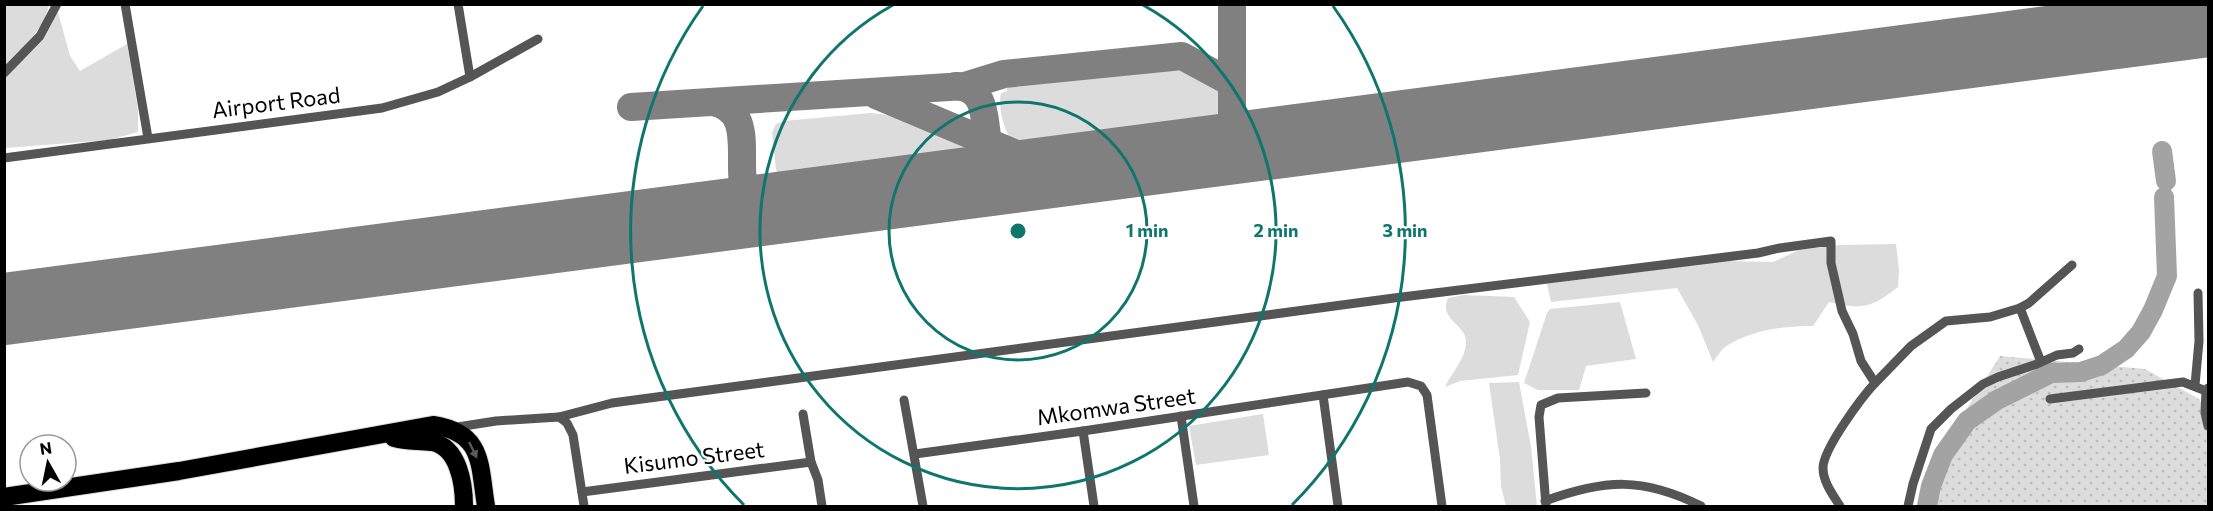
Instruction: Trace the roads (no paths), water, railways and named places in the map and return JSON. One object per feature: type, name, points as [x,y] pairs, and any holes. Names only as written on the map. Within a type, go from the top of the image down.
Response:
[{"type":"highway","points":[[4,497],[179,471],[433,425],[449,428],[472,443],[480,466],[486,507]]},
{"type":"highway","points":[[384,435],[406,442],[435,443],[444,447],[457,464],[464,507]]},
{"type":"street","points":[[4,73],[40,36],[57,4]]},
{"type":"street","points":[[125,4],[148,138]]},
{"type":"street","points":[[458,4],[470,77]]},
{"type":"street","name":"Airport Road","points":[[4,158],[382,108],[438,92],[538,39]]},
{"type":"street","points":[[449,428],[559,417],[612,403],[1394,298],[1758,253],[1831,241],[1830,263],[1842,311],[1853,334],[1861,361],[1875,383]]},
{"type":"street","points":[[1840,507],[1825,481],[1824,460],[1833,442],[1875,383],[1911,346],[1946,321],[1990,317],[2020,308],[2029,303],[2072,265]]},
{"type":"street","points":[[2195,385],[2199,341],[2198,293]]},
{"type":"street","points":[[2020,308],[2041,362]]},
{"type":"street","points":[[1908,507],[1931,429],[1951,409],[1983,384],[1998,376],[2057,355],[2073,353],[2079,349]]},
{"type":"street","name":"Mkomwa Street","points":[[915,454],[1408,382],[1421,386],[1427,395],[1442,507]]},
{"type":"street","points":[[2050,399],[2183,382],[2207,390],[2205,413],[2208,426]]},
{"type":"street","points":[[1646,393],[1558,398],[1541,405],[1539,417],[1546,504],[1569,492],[1603,484],[1622,484],[1677,494],[1701,507]]},
{"type":"street","points":[[1323,395],[1338,507]]},
{"type":"street","points":[[904,400],[923,507]]},
{"type":"street","points":[[803,414],[822,507]]},
{"type":"street","points":[[1181,416],[1194,507]]},
{"type":"street","points":[[559,417],[567,423],[573,435],[584,507]]},
{"type":"street","points":[[1083,431],[1094,507]]},
{"type":"street","name":"Kisumo Street","points":[[582,492],[811,462]]},
{"type":"waterway","points":[[2162,151],[2166,181]]},
{"type":"waterway","points":[[1927,506],[1931,486],[1943,455],[1967,421],[1997,400],[2051,373],[2081,372],[2102,365],[2126,349],[2141,332],[2167,276],[2164,197]]}]
